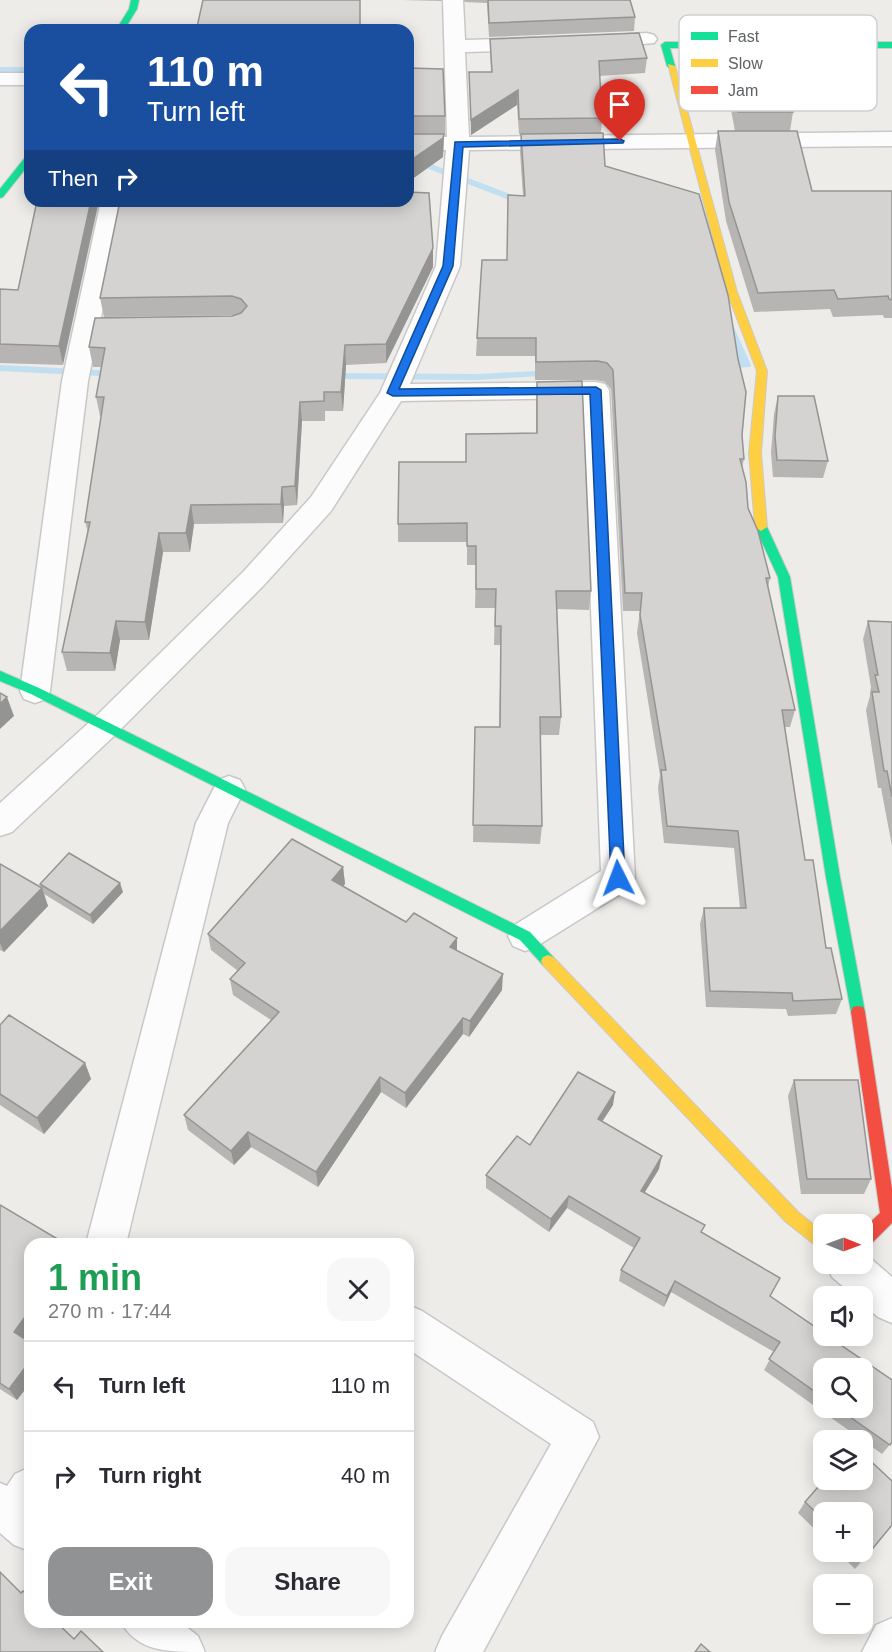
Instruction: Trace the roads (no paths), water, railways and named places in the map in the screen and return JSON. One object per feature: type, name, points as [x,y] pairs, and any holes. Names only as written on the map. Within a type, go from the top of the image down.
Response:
[{"type":"street","points":[[124,24],[133,9],[135,0]]},
{"type":"street","points":[[0,823],[104,727],[254,578],[321,504],[393,393],[448,266],[458,144],[453,0]]},
{"type":"street","points":[[573,43],[647,39]]},
{"type":"street","points":[[455,46],[549,44]]},
{"type":"street","points":[[679,45],[665,45],[679,100]]},
{"type":"street","points":[[0,79],[24,79]]},
{"type":"street","points":[[682,111],[732,292],[762,371],[755,453],[760,525],[784,577],[833,878],[865,1051],[888,1216],[873,1231]]},
{"type":"street","points":[[414,144],[892,139]]},
{"type":"street","points":[[0,195],[24,165]]},
{"type":"street","points":[[35,691],[77,372],[99,326],[112,207]]},
{"type":"street","points":[[393,393],[596,390],[618,878],[525,936]]},
{"type":"street","points":[[0,676],[35,691],[525,936],[792,1217],[813,1235]]},
{"type":"street","points":[[108,1238],[212,823],[229,789]]},
{"type":"street","points":[[859,1274],[892,1302]]},
{"type":"street","points":[[414,1329],[578,1437],[458,1652]]},
{"type":"street","points":[[152,1628],[182,1652]]},
{"type":"street","points":[[885,1652],[892,1641]]},
{"type":"waterway","points":[[0,70],[24,70]]},
{"type":"waterway","points":[[414,160],[523,202]]},
{"type":"waterway","points":[[722,366],[746,365],[727,323]]},
{"type":"waterway","points":[[0,368],[118,374]]},
{"type":"waterway","points":[[329,376],[478,377],[553,373]]}]
